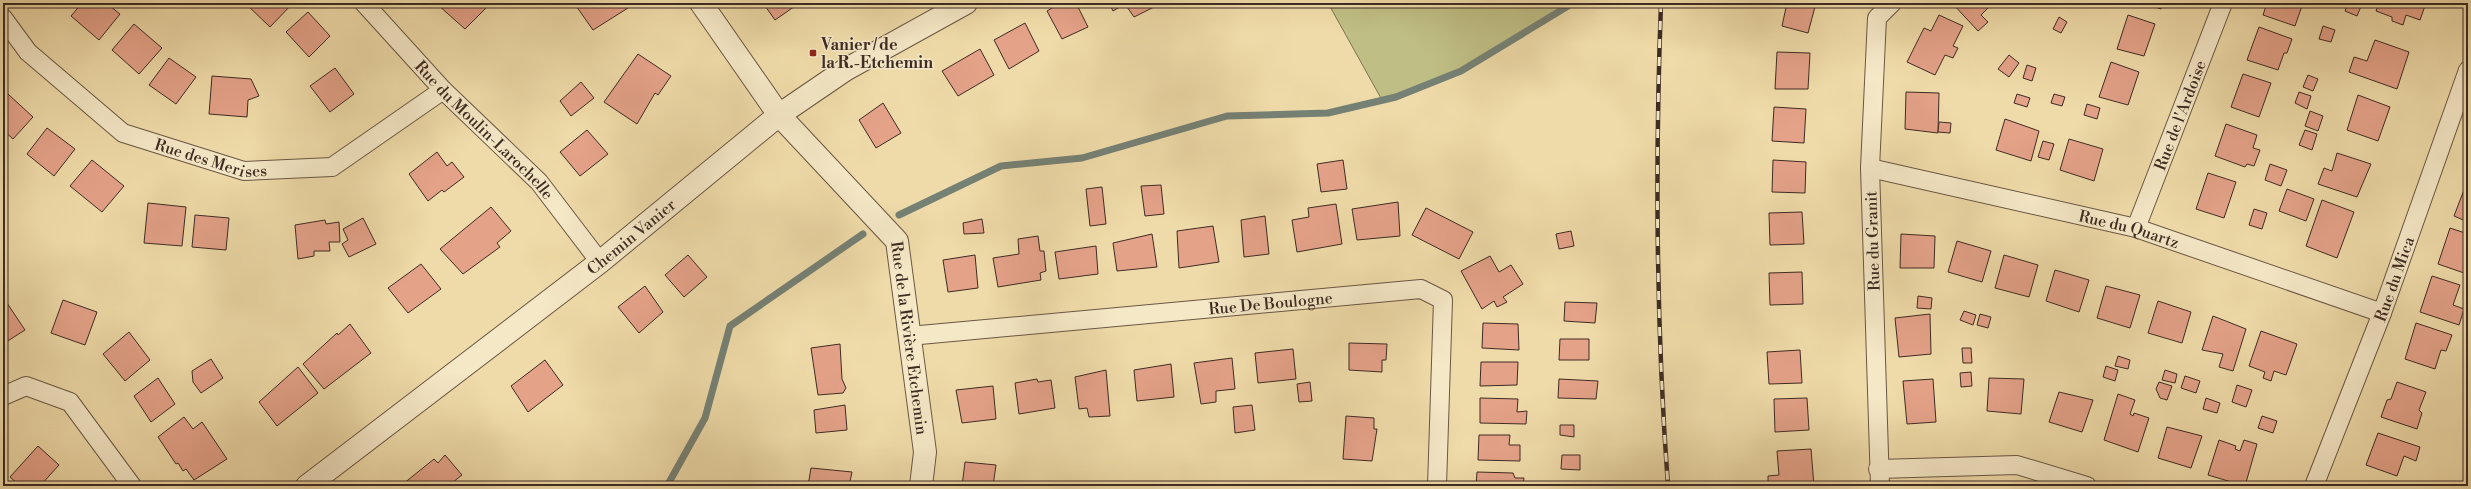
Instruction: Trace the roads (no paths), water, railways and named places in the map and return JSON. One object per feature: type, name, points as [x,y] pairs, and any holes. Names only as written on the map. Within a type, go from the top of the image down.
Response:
[{"type":"street","name":"Rue du Moulin-Larochelle","points":[[364,3],[444,90],[539,182],[600,262]]},
{"type":"street","name":"Rue de la Rivière Etchemin","points":[[701,3],[779,115],[897,241],[925,452],[921,486]]},
{"type":"street","name":"Chemin Vanier","points":[[307,486],[600,262],[779,115],[845,70],[966,3]]},
{"type":"street","name":"Rue du Granit","points":[[1879,477],[1870,168],[1877,18],[1892,3]]},
{"type":"street","name":"Rue de l'Ardoise","points":[[2136,228],[2223,3]]},
{"type":"street","name":"Rue des Merises","points":[[3,18],[28,52],[123,133],[244,171],[332,167],[444,90]]},
{"type":"street","name":"Rue du Mica","points":[[2314,486],[2382,313],[2468,70]]},
{"type":"street","name":"Rue du Quartz","points":[[1870,168],[2136,228],[2382,313]]},
{"type":"street","name":"Rue De Boulogne","points":[[909,336],[1421,289],[1443,300],[1437,486]]},
{"type":"street","points":[[3,396],[26,386],[70,402],[132,486]]},
{"type":"street","points":[[1879,477],[2017,465],[2087,486]]},
{"type":"waterway","points":[[899,215],[1001,166],[1082,158],[1227,116],[1328,113],[1396,97],[1461,71],[1573,3]]},
{"type":"waterway","points":[[667,486],[705,418],[730,326],[863,234]]},
{"type":"railway","points":[[1661,3],[1657,184],[1661,365],[1668,486]]},
{"type":"place","name":"Vanier / de la R.-Etchemin","points":[[813,53]]}]
